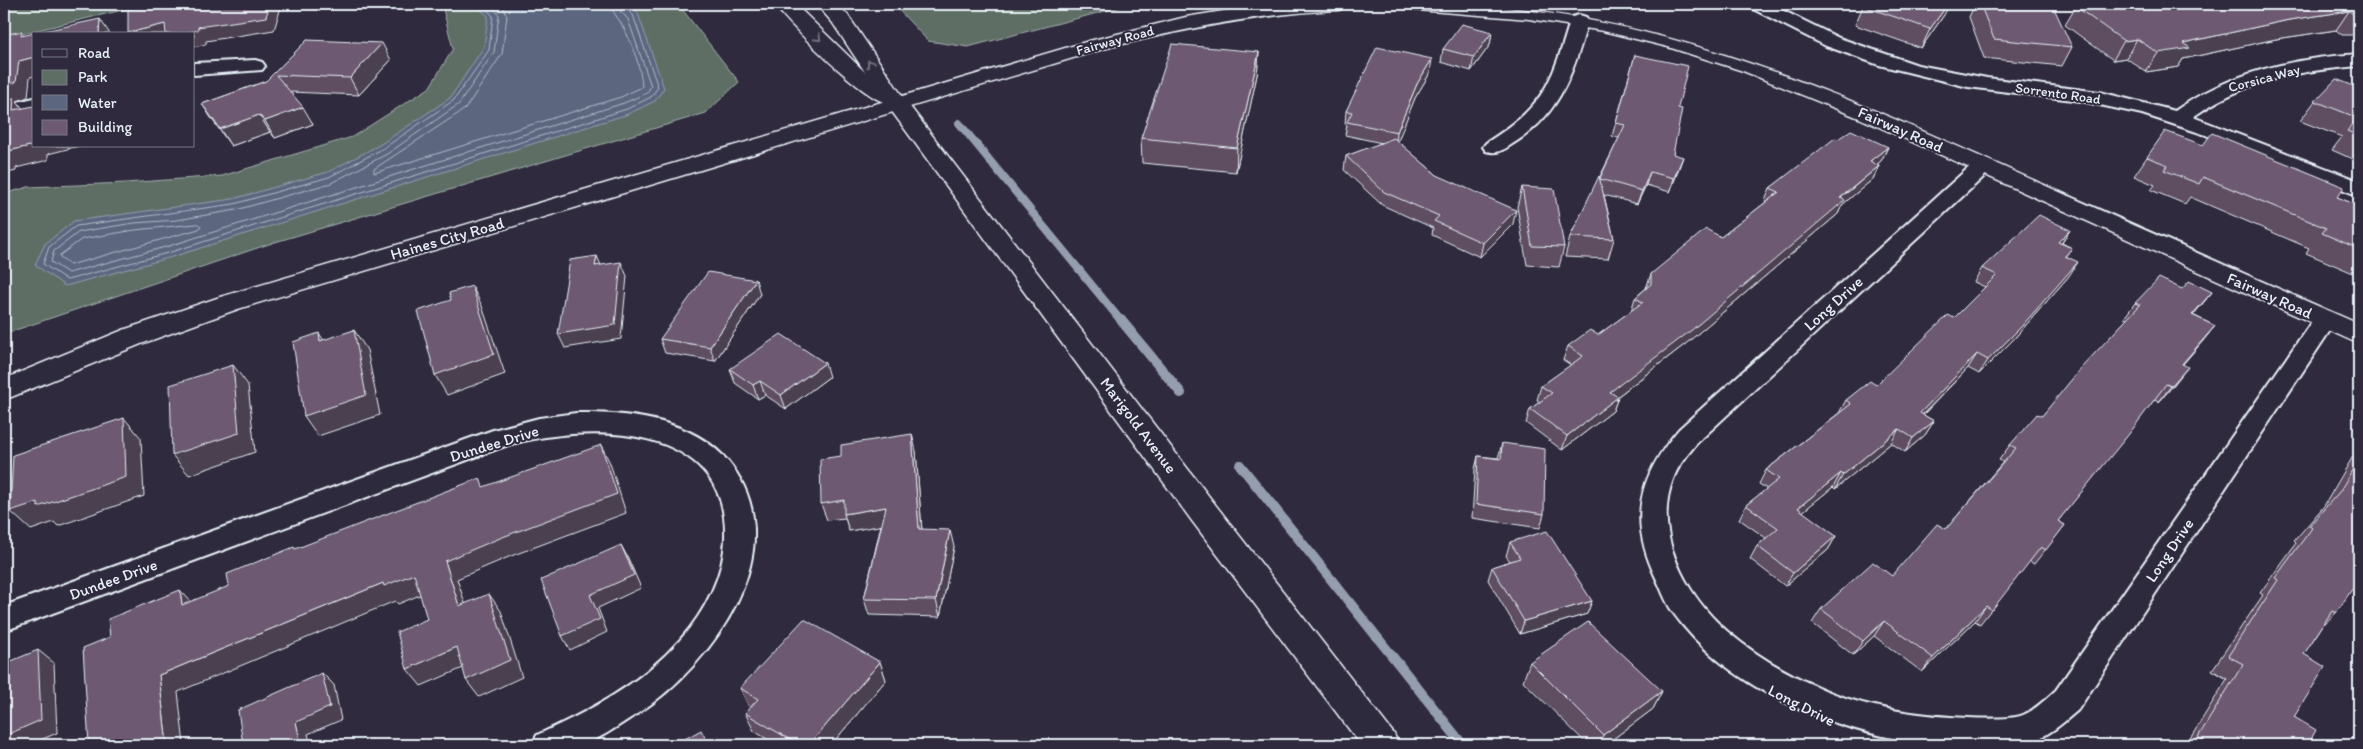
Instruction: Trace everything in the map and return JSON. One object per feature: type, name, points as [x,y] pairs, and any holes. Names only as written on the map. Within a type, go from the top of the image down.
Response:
[{"type":"street","name":"Marigold Avenue","points":[[784,4],[862,81],[896,104]]},
{"type":"street","name":"Marigold Avenue","points":[[826,4],[840,18],[896,104],[1203,512],[1382,745]]},
{"type":"street","name":"Fairway Road","points":[[896,104],[1096,45],[1172,25],[1261,10],[1338,4]]},
{"type":"street","name":"Fairway Road","points":[[1417,4],[1485,8],[1579,21],[1678,44],[1761,70],[1826,96],[1984,166],[2359,335]]},
{"type":"street","name":"Sorrento Road","points":[[1757,4],[1822,38],[1902,66],[1966,81],[2088,96],[2139,107],[2178,119],[2359,189]]},
{"type":"street","points":[[1493,147],[1519,132],[1539,115],[1548,102],[1561,78],[1579,21]]},
{"type":"street","name":"Corsica Way","points":[[2178,119],[2213,94],[2248,80],[2294,68],[2359,60]]},
{"type":"street","points":[[195,69],[255,66]]},
{"type":"street","points":[[4,111],[32,104]]},
{"type":"street","name":"Haines City Road","points":[[4,390],[132,337],[229,303],[896,104]]},
{"type":"street","name":"Long Drive","points":[[1984,166],[1688,436],[1673,453],[1662,472],[1655,494],[1653,519],[1656,545],[1665,572],[1679,600],[1700,628],[1725,655],[1755,681],[1786,701],[1820,718],[1893,740],[1930,744],[1964,744],[1996,740],[2024,730],[2048,717],[2067,700],[2325,320]]},
{"type":"street","name":"Dundee Drive","points":[[4,619],[502,437],[552,425],[593,422],[623,424],[665,433],[700,451],[715,463],[728,481],[736,502],[740,524],[740,549],[734,575],[722,602],[706,629],[685,655],[659,681],[628,704],[595,724],[548,745]]},
{"type":"green space","points":[[4,4],[148,4],[4,38]]},
{"type":"green space","points":[[431,4],[678,4],[739,82],[706,113],[272,243],[4,334],[4,194],[28,187],[222,176],[352,137],[429,88],[453,49],[443,9]]},
{"type":"green space","points":[[893,4],[1132,4],[968,47],[928,41]]},
{"type":"water","points":[[474,4],[627,4],[637,11],[664,88],[655,101],[628,114],[172,257],[65,286],[35,265],[45,244],[74,221],[233,199],[328,172],[381,144],[450,98],[484,47],[488,16]]},
{"type":"building","points":[[152,4],[270,4],[266,17],[198,27],[198,30],[190,32],[166,32],[165,24],[128,32],[128,9]]},
{"type":"building","points":[[1865,4],[1948,4],[1930,29],[1863,6]]},
{"type":"building","points":[[1980,4],[2053,6],[2072,47],[1994,39]]},
{"type":"building","points":[[2111,4],[2115,7],[2132,4],[2359,4],[2359,16],[2349,11],[2289,20],[2183,43],[2190,48],[2158,53],[2137,39],[2124,41],[2076,7]]},
{"type":"building","points":[[100,19],[99,32],[40,32]]},
{"type":"building","points":[[1462,24],[1492,32],[1474,57],[1443,49]]},
{"type":"building","points":[[22,31],[21,36],[32,34],[32,58],[19,61],[16,82],[4,85],[4,35]]},
{"type":"building","points":[[307,40],[382,43],[350,78],[276,75],[303,107],[265,121],[259,115],[220,129],[202,104],[266,81]]},
{"type":"building","points":[[1172,44],[1259,52],[1237,148],[1141,138]]},
{"type":"building","points":[[1377,47],[1432,59],[1417,84],[1397,132],[1347,122],[1352,112],[1346,111]]},
{"type":"building","points":[[1635,55],[1688,66],[1678,108],[1682,109],[1673,154],[1683,157],[1674,178],[1650,172],[1642,191],[1600,179],[1625,125],[1616,123]]},
{"type":"building","points":[[2336,79],[2359,88],[2359,136],[2347,131],[2358,118],[2315,101]]},
{"type":"building","points":[[14,98],[13,110],[32,106],[32,145],[4,152],[4,100]]},
{"type":"building","points":[[1851,130],[1888,147],[1870,161],[1879,166],[1840,198],[1845,200],[1693,329],[1610,392],[1618,397],[1567,436],[1530,409],[1552,393],[1541,386],[1583,356],[1568,346],[1590,330],[1598,335],[1643,302],[1635,298],[1651,284],[1651,274],[1706,229],[1721,237],[1779,192],[1770,188],[1835,138],[1838,139]]},
{"type":"building","points":[[2165,131],[2203,145],[2212,133],[2344,187],[2337,197],[2359,206],[2359,249],[2322,233],[2326,228],[2203,177],[2199,184],[2164,170],[2168,165],[2147,157]]},
{"type":"building","points":[[1394,138],[1437,175],[1516,210],[1483,243],[1434,221],[1439,216],[1384,192],[1346,156]]},
{"type":"building","points":[[1599,176],[1614,239],[1570,237]]},
{"type":"building","points":[[1522,187],[1554,189],[1564,247],[1532,246]]},
{"type":"building","points":[[2039,215],[2070,230],[2058,242],[2072,248],[2065,256],[2078,262],[2021,327],[1988,360],[1977,354],[1920,413],[1934,421],[1913,438],[1899,429],[1843,475],[1841,473],[1798,508],[1836,536],[1793,573],[1757,546],[1778,528],[1746,505],[1779,479],[1766,470],[1851,404],[1846,400],[1870,381],[1876,385],[1948,315],[1954,318],[1997,275],[1982,268]]},
{"type":"building","points":[[597,256],[595,266],[621,262],[615,325],[558,334],[570,260]]},
{"type":"building","points":[[708,272],[756,280],[710,347],[660,339]]},
{"type":"building","points":[[2159,278],[2182,289],[2189,281],[2212,292],[2192,315],[2215,326],[2182,364],[2188,367],[2171,386],[2166,384],[2129,434],[2058,521],[2065,525],[2046,550],[2041,547],[1992,610],[1986,606],[1933,658],[1884,621],[1863,641],[1821,609],[1873,562],[1892,576],[1937,524],[1946,529],[2016,448],[2010,445],[2037,414],[2042,416],[2081,368],[2140,305],[2135,303]]},
{"type":"building","points":[[472,286],[494,354],[435,375],[418,311],[451,300],[449,293]]},
{"type":"building","points":[[354,330],[366,395],[304,416],[293,342],[319,333],[320,341]]},
{"type":"building","points":[[781,334],[825,363],[781,395],[760,381],[753,385],[730,369]]},
{"type":"building","points":[[233,365],[239,433],[172,455],[170,385]]},
{"type":"building","points":[[124,418],[126,477],[38,507],[38,502],[10,511],[13,455]]},
{"type":"building","points":[[912,434],[919,529],[950,530],[936,600],[864,599],[886,507],[844,514],[844,500],[821,504],[820,459],[841,456],[841,445]]},
{"type":"building","points":[[1502,443],[1545,449],[1544,514],[1476,504],[1478,456],[1501,459]]},
{"type":"building","points":[[601,445],[617,494],[445,561],[459,606],[489,594],[510,660],[466,680],[457,647],[407,669],[397,632],[427,619],[414,574],[384,586],[383,583],[159,675],[167,745],[89,745],[83,648],[110,637],[108,619],[180,590],[182,605],[229,586],[227,574],[294,547],[295,549],[480,478],[483,487]]},
{"type":"building","points":[[2359,458],[2359,562],[2354,568],[2359,571],[2359,579],[2336,613],[2332,611],[2304,654],[2325,667],[2294,717],[2316,730],[2308,745],[2200,745],[2205,741],[2198,737],[2243,664],[2228,656],[2278,580],[2275,578],[2312,528],[2309,526],[2340,491]]},
{"type":"building","points":[[1547,531],[1592,601],[1524,621],[1492,567],[1520,558],[1510,542]]},
{"type":"building","points":[[621,545],[634,575],[590,595],[600,619],[562,636],[541,580]]},
{"type":"building","points":[[804,619],[880,662],[809,745],[799,745],[745,713],[758,699],[740,688]]},
{"type":"building","points":[[1588,622],[1662,691],[1603,735],[1530,662]]},
{"type":"building","points":[[38,650],[41,720],[4,736],[4,664]]},
{"type":"building","points":[[322,673],[330,707],[296,722],[301,745],[243,745],[238,710]]},
{"type":"building","points":[[701,730],[709,745],[674,745]]},
{"type":"waterway","points":[[959,123],[1122,322]]},
{"type":"waterway","points":[[1121,320],[1181,393]]},
{"type":"waterway","points":[[1240,465],[1463,745]]}]
